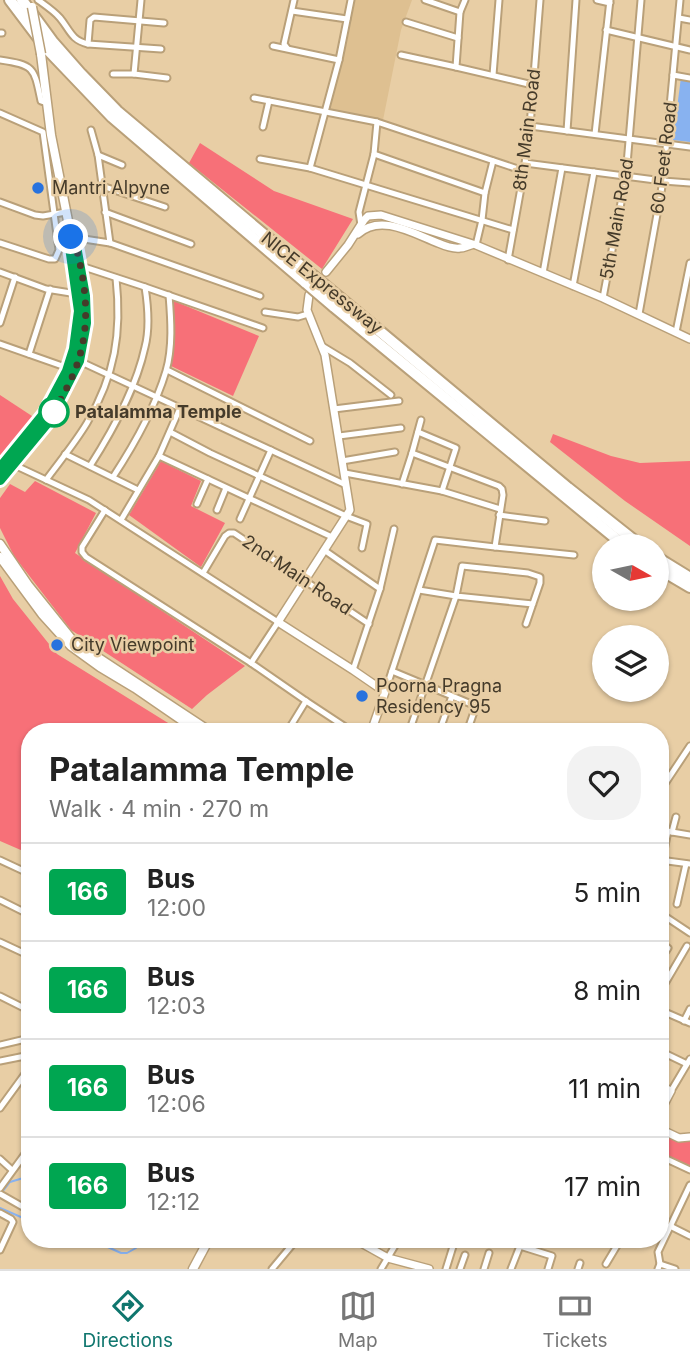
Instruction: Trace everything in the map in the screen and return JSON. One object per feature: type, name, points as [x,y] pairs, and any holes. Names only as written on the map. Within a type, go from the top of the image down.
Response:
[{"type":"highway","name":"NICE Expressway","points":[[10,0],[47,49],[112,117],[309,284],[337,302],[626,534]]},
{"type":"highway","name":"NICE Expressway","points":[[22,0],[52,41],[117,111],[208,189],[309,284]]},
{"type":"highway","name":"NICE Expressway","points":[[337,302],[611,534]]},
{"type":"highway","points":[[669,565],[690,578]]},
{"type":"highway","points":[[669,575],[690,587]]},
{"type":"main road","points":[[0,468],[44,414],[75,360],[78,330],[79,311],[71,239],[52,162],[33,3]]},
{"type":"main road","points":[[0,480],[48,422],[75,360],[86,323],[80,266],[76,246],[71,239]]},
{"type":"main road","points":[[0,544],[28,585],[73,641],[197,723]]},
{"type":"main road","points":[[0,557],[42,614],[71,646],[186,723]]},
{"type":"main road","points":[[197,1266],[206,1248]]},
{"type":"street","points":[[134,74],[141,0]]},
{"type":"street","points":[[287,48],[284,44],[294,0]]},
{"type":"street","points":[[310,169],[339,60],[351,0]]},
{"type":"street","points":[[425,0],[460,12]]},
{"type":"street","points":[[456,66],[460,12],[465,0]]},
{"type":"street","points":[[492,75],[499,0]]},
{"type":"street","name":"8th Main Road","points":[[508,260],[530,126],[540,0]]},
{"type":"street","points":[[567,131],[576,0]]},
{"type":"street","points":[[595,134],[610,1],[597,0]]},
{"type":"street","name":"5th Main Road","points":[[603,298],[626,176],[641,0]]},
{"type":"street","points":[[680,0],[690,2]]},
{"type":"street","name":"60 Feet Road","points":[[639,314],[663,181],[680,0]]},
{"type":"street","points":[[33,3],[46,2],[79,42],[160,48]]},
{"type":"street","points":[[292,11],[347,19]]},
{"type":"street","points":[[88,44],[89,23],[92,18],[164,23]]},
{"type":"street","points":[[679,18],[690,20]]},
{"type":"street","points":[[406,22],[458,38]]},
{"type":"street","points":[[606,30],[690,50]]},
{"type":"street","points":[[272,46],[339,60]]},
{"type":"street","points":[[401,55],[533,85]]},
{"type":"street","points":[[0,60],[21,63],[31,68],[35,73],[41,101],[47,103]]},
{"type":"street","points":[[113,74],[167,78]]},
{"type":"street","points":[[673,75],[690,78]]},
{"type":"street","points":[[254,98],[377,122],[524,171]]},
{"type":"street","points":[[263,127],[269,101]]},
{"type":"street","points":[[0,113],[43,132],[52,162],[59,250],[55,259],[49,259],[0,243]]},
{"type":"street","points":[[360,225],[359,212],[374,153],[377,122]]},
{"type":"street","points":[[530,126],[690,147]]},
{"type":"street","points":[[91,130],[98,155],[110,243]]},
{"type":"street","points":[[374,153],[485,193]]},
{"type":"street","points":[[98,155],[122,165]]},
{"type":"street","points":[[260,159],[366,184],[513,230]]},
{"type":"street","points":[[473,245],[482,220],[493,161]]},
{"type":"street","points":[[525,163],[690,183]]},
{"type":"street","points":[[543,273],[562,168]]},
{"type":"street","points":[[573,286],[594,172]]},
{"type":"street","points":[[102,186],[165,207]]},
{"type":"street","points":[[0,202],[35,215],[66,212]]},
{"type":"street","points":[[105,212],[191,244]]},
{"type":"street","points":[[348,245],[368,216],[381,215],[473,245],[543,273],[639,314],[690,340]]},
{"type":"street","points":[[326,272],[362,231],[375,225],[382,224],[403,230],[446,246],[459,248],[473,245]]},
{"type":"street","points":[[71,239],[110,243],[260,296]]},
{"type":"street","points":[[676,332],[690,263]]},
{"type":"street","points":[[80,266],[263,328]]},
{"type":"street","points":[[0,272],[50,289],[77,293]]},
{"type":"street","points":[[0,323],[15,277]]},
{"type":"street","points":[[46,480],[88,423],[109,376],[118,339],[116,278]]},
{"type":"street","points":[[251,663],[350,510],[325,355],[307,303],[309,284]]},
{"type":"street","points":[[90,466],[132,386],[146,346],[148,303],[145,287]]},
{"type":"street","points":[[29,354],[50,289]]},
{"type":"street","points":[[113,477],[131,448],[167,370],[171,341],[169,295]]},
{"type":"street","points":[[265,312],[298,317],[309,314]]},
{"type":"street","points":[[0,344],[68,368]]},
{"type":"street","points":[[322,346],[351,363],[391,395]]},
{"type":"street","points":[[75,360],[346,485]]},
{"type":"street","points":[[167,370],[310,440]]},
{"type":"street","points":[[334,409],[399,401]]},
{"type":"street","points":[[121,520],[159,456],[180,408]]},
{"type":"street","points":[[402,484],[421,420]]},
{"type":"street","points":[[339,436],[401,428]]},
{"type":"street","points":[[170,432],[367,524],[362,548]]},
{"type":"street","points":[[418,432],[456,448],[442,491]]},
{"type":"street","points":[[240,519],[271,450]]},
{"type":"street","points":[[342,461],[395,452]]},
{"type":"street","points":[[412,453],[501,487],[503,495],[495,547]]},
{"type":"street","points":[[65,454],[138,490]]},
{"type":"street","points":[[159,456],[332,537]]},
{"type":"street","points":[[12,464],[89,500],[385,692]]},
{"type":"street","points":[[345,473],[442,491],[500,512],[545,521]]},
{"type":"street","points":[[197,504],[208,479]]},
{"type":"street","points":[[217,510],[226,488]]},
{"type":"street","points":[[105,510],[82,547],[86,557],[339,723]]},
{"type":"street","points":[[353,670],[380,589],[394,529]]},
{"type":"street","name":"2nd Main Road","points":[[203,573],[225,536],[233,533],[369,624]]},
{"type":"street","points":[[375,723],[435,540],[574,555]]},
{"type":"street","points":[[324,550],[380,589]]},
{"type":"street","points":[[413,723],[456,596],[462,566],[528,573],[540,577],[526,625]]},
{"type":"street","points":[[419,590],[533,604]]},
{"type":"street","points":[[392,671],[476,706],[470,723]]},
{"type":"street","points":[[442,723],[452,696]]},
{"type":"street","points":[[293,723],[306,701]]},
{"type":"street","points":[[669,778],[690,746]]},
{"type":"street","points":[[669,835],[676,817]]},
{"type":"street","points":[[670,832],[690,835]]},
{"type":"street","points":[[0,860],[21,870]]},
{"type":"street","points":[[669,861],[688,864],[677,904]]},
{"type":"street","points":[[0,900],[21,910]]},
{"type":"street","points":[[669,919],[690,933]]},
{"type":"street","points":[[0,942],[21,952]]},
{"type":"street","points":[[669,977],[687,946]]},
{"type":"street","points":[[0,996],[21,1006]]},
{"type":"street","points":[[669,1014],[687,1022],[690,1009]]},
{"type":"street","points":[[2,1042],[21,1039]]},
{"type":"street","points":[[669,1055],[688,1062],[669,1095]]},
{"type":"street","points":[[0,1062],[21,1057]]},
{"type":"street","points":[[0,1108],[21,1079]]},
{"type":"street","points":[[669,1133],[679,1138],[690,1137]]},
{"type":"street","points":[[0,1188],[21,1158]]},
{"type":"street","points":[[0,1159],[12,1170]]},
{"type":"street","points":[[669,1161],[690,1170]]},
{"type":"street","points":[[690,1186],[670,1226],[690,1236]]},
{"type":"street","points":[[0,1194],[21,1206]]},
{"type":"street","points":[[0,1213],[13,1222],[0,1250]]},
{"type":"street","points":[[272,1269],[290,1248]]},
{"type":"street","points":[[375,1248],[388,1258],[429,1269]]},
{"type":"street","points":[[381,1269],[394,1248]]},
{"type":"street","points":[[446,1269],[453,1248]]},
{"type":"street","points":[[511,1269],[519,1248]]},
{"type":"street","points":[[526,1248],[552,1256],[548,1269]]},
{"type":"street","points":[[606,1264],[616,1248]]},
{"type":"street","points":[[660,1248],[659,1266],[676,1269]]},
{"type":"street","points":[[484,1269],[489,1253]]},
{"type":"street","points":[[460,1269],[465,1255]]},
{"type":"shaded area","points":[[355,0],[412,0],[401,30],[383,120],[330,110]]},
{"type":"shaded area","points":[[200,143],[274,191],[353,219],[322,269],[189,163]]},
{"type":"shaded area","points":[[174,301],[259,336],[233,396],[171,366]]},
{"type":"shaded area","points":[[0,395],[35,418],[0,460]]},
{"type":"shaded area","points":[[553,434],[611,456],[640,463],[690,461],[690,546],[625,501],[550,442]]},
{"type":"shaded area","points":[[161,461],[201,481],[191,506],[225,523],[201,567],[129,515]]},
{"type":"shaded area","points":[[35,481],[96,513],[75,553],[245,666],[192,709],[71,630],[14,556],[0,528],[0,498],[10,484],[25,492]]},
{"type":"shaded area","points":[[0,576],[13,599],[57,654],[168,723],[21,723],[21,850],[0,841]]},
{"type":"shaded area","points":[[669,1136],[690,1141],[690,1167],[669,1156]]},
{"type":"water","points":[[681,77],[690,79],[690,142],[673,140]]},
{"type":"waterway","points":[[3,1191],[10,1182],[21,1179]]},
{"type":"waterway","points":[[0,1208],[21,1217]]},
{"type":"waterway","points":[[110,1248],[121,1253],[136,1248]]},
{"type":"bus line","name":"166","points":[[0,468],[44,414],[67,371],[74,349],[79,311],[70,247],[72,241],[76,246],[85,296],[86,323],[79,361],[48,422],[0,480]]},
{"type":"place","name":"Mantri Alpyne","points":[[38,188]]},
{"type":"place","name":"Patalamma Temple","points":[[54,412]]},
{"type":"place","name":"City Viewpoint","points":[[57,645]]},
{"type":"place","name":"Poorna Pragna Residency 95","points":[[362,696]]},
{"type":"route","points":[[54,412],[48,422],[79,361],[86,323],[80,266],[76,246],[71,237]]}]
